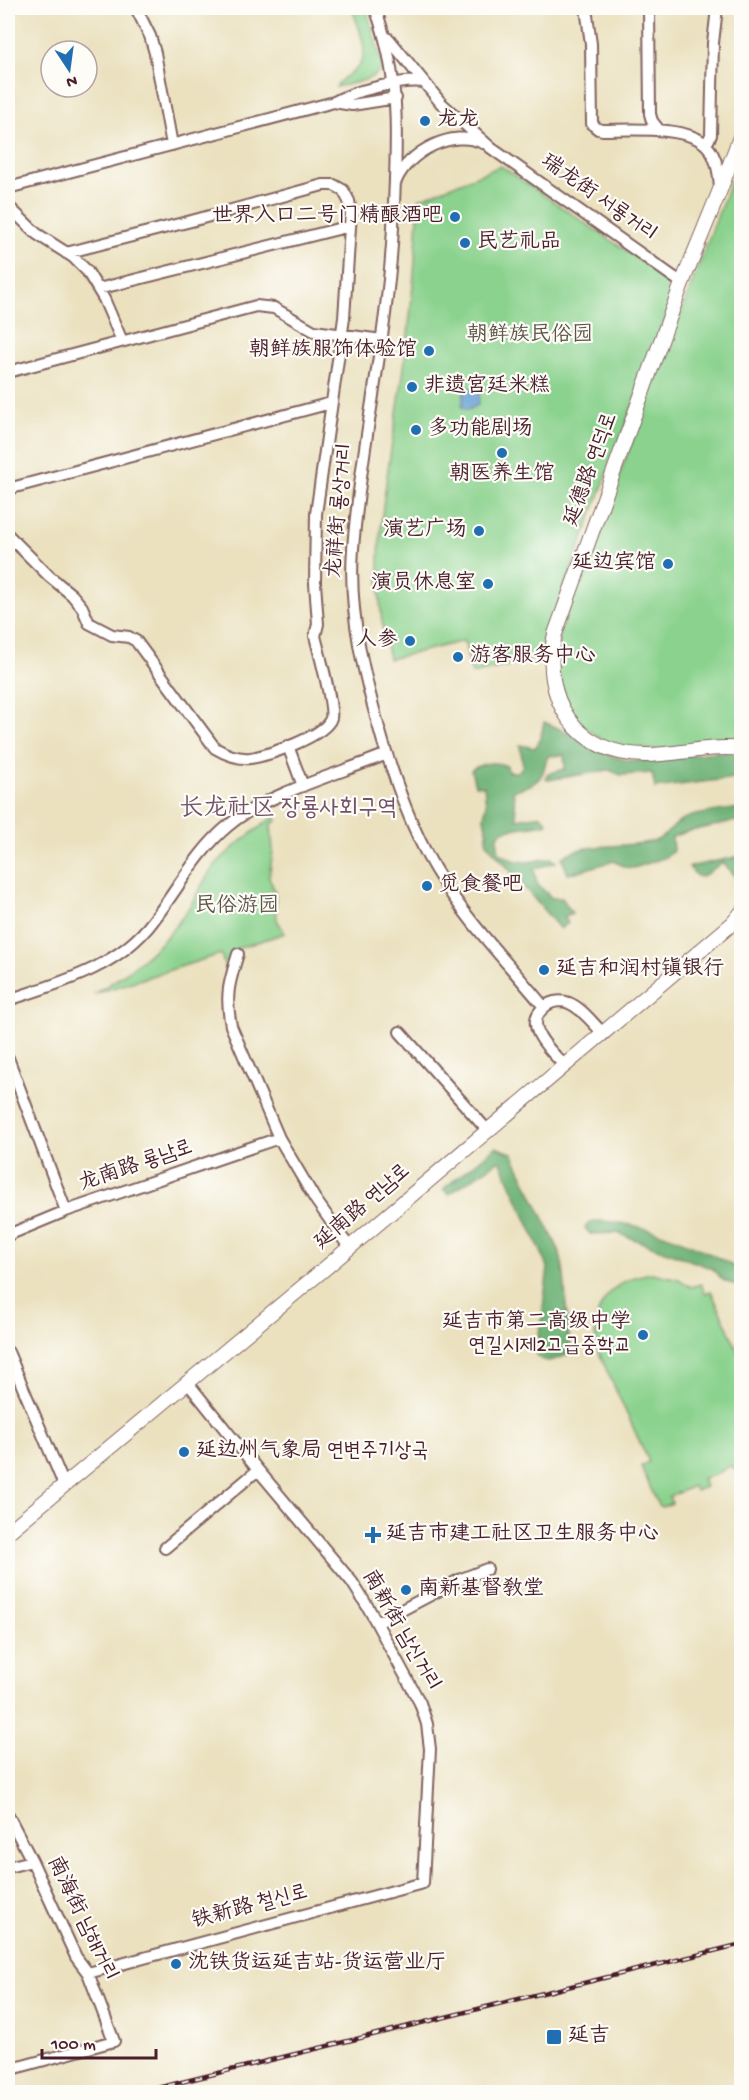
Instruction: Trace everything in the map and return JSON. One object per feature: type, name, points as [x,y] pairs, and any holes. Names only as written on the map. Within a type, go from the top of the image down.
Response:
[{"type":"main road","name":"延德路 연덕로","points":[[741,132],[682,283],[555,634],[551,652],[551,674],[565,715],[578,730],[597,744],[621,752],[643,755],[716,747],[741,749]]},
{"type":"main road","name":"延南路 연남로","points":[[8,1532],[604,1034],[733,923],[741,912]]},
{"type":"street","points":[[136,8],[150,36],[155,53],[172,145]]},
{"type":"street","name":"龙祥街 룡상거리","points":[[375,8],[385,35],[396,98],[392,256],[382,340],[362,464],[353,551],[355,616],[362,659],[387,754],[411,821],[437,871],[461,907],[544,1006]]},
{"type":"street","points":[[586,8],[591,54],[592,124],[598,129],[659,130],[693,137],[706,145],[715,161],[719,173],[720,190]]},
{"type":"street","points":[[649,8],[650,114],[659,130]]},
{"type":"street","points":[[706,145],[710,140],[712,130],[712,43],[717,8]]},
{"type":"street","name":"瑞龙街 서룡거리","points":[[385,35],[441,103],[491,148]]},
{"type":"street","points":[[8,188],[334,102],[351,93],[412,80],[424,82]]},
{"type":"street","points":[[334,102],[352,105],[396,98]]},
{"type":"street","name":"瑞龙街 서룡거리","points":[[394,185],[405,166],[418,154],[457,139],[475,139],[682,283]]},
{"type":"street","points":[[8,535],[49,576],[72,595],[82,607],[89,623],[112,635],[129,636],[136,641],[215,748],[230,755],[248,758],[277,751],[317,734],[330,722],[331,716],[315,636],[318,624],[315,585],[316,514],[341,335],[350,226],[350,206],[346,194],[334,185],[323,185],[66,253]]},
{"type":"street","points":[[8,206],[37,234],[66,253],[87,271],[122,341]]},
{"type":"street","points":[[98,289],[350,226]]},
{"type":"street","points":[[8,372],[256,306],[274,308],[314,331],[382,340]]},
{"type":"street","points":[[8,489],[331,403]]},
{"type":"street","points":[[288,746],[303,786]]},
{"type":"street","points":[[8,1000],[76,977],[101,965],[132,944],[152,923],[190,868],[231,824],[278,796],[387,754]]},
{"type":"street","points":[[238,954],[227,989],[230,1018],[279,1138],[315,1200],[349,1247]]},
{"type":"street","points":[[564,1066],[538,1035],[536,1020],[544,1006],[557,1001],[571,1004],[604,1034]]},
{"type":"street","points":[[400,1032],[487,1130]]},
{"type":"street","points":[[8,1058],[66,1211]]},
{"type":"street","name":"龙南路 룡남로","points":[[8,1235],[66,1211],[279,1138]]},
{"type":"street","points":[[8,1352],[64,1485]]},
{"type":"street","name":"南新街 남신거리","points":[[188,1382],[352,1582],[420,1703],[427,1724],[430,1749],[423,1883]]},
{"type":"street","points":[[165,1548],[258,1470]]},
{"type":"street","points":[[377,1623],[459,1580],[487,1569]]},
{"type":"street","name":"南海街 남해거리","points":[[8,1815],[76,1956],[87,1973],[114,2041],[8,2070]]},
{"type":"street","points":[[8,1867],[32,1861]]},
{"type":"street","name":"铁新路 철신로","points":[[87,1973],[423,1883]]},
{"type":"green space","points":[[352,8],[366,8],[383,66],[380,71],[369,78],[336,87],[360,65],[363,57],[363,41]]},
{"type":"green space","name":"延边宾馆","points":[[741,154],[741,746],[661,751],[610,745],[568,716],[555,676],[559,634]]},
{"type":"green space","name":"朝鲜族民俗园","points":[[501,166],[674,283],[676,291],[556,610],[548,656],[472,674],[464,641],[389,659],[382,624],[379,553],[386,481],[408,331],[419,199]]},
{"type":"green space","points":[[544,722],[608,755],[626,760],[640,761],[714,752],[741,754],[741,803],[735,778],[655,788],[652,773],[621,775],[609,770],[548,780],[546,779],[547,774],[565,769],[564,755],[548,756],[537,781],[513,791],[517,819],[541,815],[547,822],[505,830],[498,837],[497,842],[499,852],[512,859],[530,862],[551,858],[556,862],[534,869],[537,884],[552,898],[562,898],[572,913],[564,917],[568,923],[560,929],[489,846],[486,840],[484,818],[486,805],[484,786],[475,785],[471,770],[493,763],[507,766],[508,772],[518,772],[523,766],[520,745],[535,748],[540,740]]},
{"type":"green space","points":[[741,808],[741,820],[672,837],[673,851],[666,857],[634,868],[625,867],[614,861],[568,874],[562,858],[581,849],[647,843],[664,836],[687,818]]},
{"type":"green space","name":"民俗游园","points":[[275,816],[277,821],[271,824],[273,851],[269,877],[275,892],[277,920],[285,933],[236,949],[226,971],[221,954],[94,994],[132,968],[156,947],[186,912],[218,862],[238,843]]},
{"type":"green space","points":[[741,856],[741,883],[723,862],[702,877],[697,876],[689,867]]},
{"type":"green space","points":[[496,1147],[512,1153],[559,1250],[572,1353],[547,1361],[538,1357],[535,1352],[548,1267],[500,1160],[449,1194],[443,1189]]},
{"type":"green space","points":[[594,1221],[632,1225],[690,1244],[741,1271],[741,1288],[723,1280],[711,1268],[617,1233],[590,1234],[585,1228],[587,1224]]},
{"type":"green space","points":[[652,1273],[679,1279],[691,1287],[701,1284],[705,1293],[711,1291],[741,1358],[741,1465],[734,1469],[731,1465],[715,1475],[702,1478],[705,1487],[696,1491],[693,1486],[669,1497],[672,1503],[662,1507],[658,1505],[641,1466],[649,1462],[597,1349],[595,1334],[600,1308],[614,1289],[638,1276]]},
{"type":"water","points":[[467,388],[480,390],[478,405],[468,410],[462,407],[464,392]]},
{"type":"railway","points":[[141,2092],[742,1944]]},
{"type":"place","name":"龙龙","points":[[425,121]]},
{"type":"place","name":"世界入口二号门精酿酒吧","points":[[455,217]]},
{"type":"place","name":"民艺礼品","points":[[465,243]]},
{"type":"place","name":"朝鲜族服饰体验馆","points":[[429,351]]},
{"type":"place","name":"非遗宫廷米糕","points":[[412,387]]},
{"type":"place","name":"多功能剧场","points":[[416,430]]},
{"type":"place","name":"朝医养生馆","points":[[502,453]]},
{"type":"place","name":"演艺广场","points":[[479,531]]},
{"type":"place","name":"延边宾馆","points":[[668,564]]},
{"type":"place","name":"演员休息室","points":[[488,584]]},
{"type":"place","name":"人参","points":[[410,641]]},
{"type":"place","name":"游客服务中心","points":[[458,657]]},
{"type":"place","name":"觅食餐吧","points":[[427,886]]},
{"type":"place","name":"延吉和润村镇银行","points":[[544,970]]},
{"type":"place","name":"延吉市第二高级中学 연길시제2고급중학교","points":[[643,1335]]},
{"type":"place","name":"延边州气象局 연변주기상국","points":[[184,1452]]},
{"type":"place","name":"延吉市建工社区卫生服务中心","points":[[373,1535]]},
{"type":"place","name":"南新基督教堂","points":[[406,1590]]},
{"type":"place","name":"沈铁货运延吉站-货运营业厅","points":[[176,1964]]},
{"type":"place","name":"延吉","points":[[554,2037]]},
{"type":"district","name":"长龙社区 장룡사회구역","points":[[288,809]]}]
